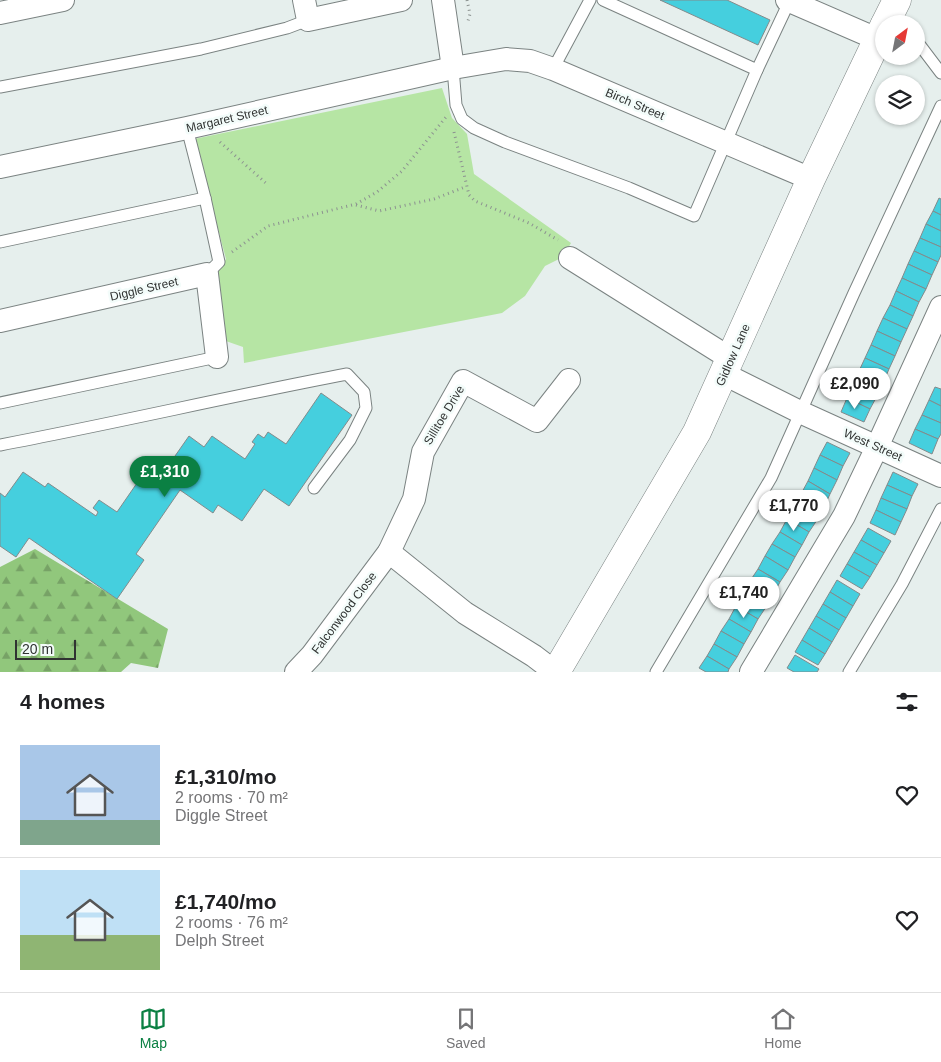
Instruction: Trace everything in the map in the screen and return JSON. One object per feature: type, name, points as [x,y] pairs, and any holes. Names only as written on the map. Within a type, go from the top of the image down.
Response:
[{"type":"street","points":[[0,13],[63,0]]},
{"type":"street","points":[[306,10],[401,0]]},
{"type":"street","points":[[443,0],[453,68]]},
{"type":"street","points":[[789,0],[875,16]]},
{"type":"street","name":"Gidlow Lane","points":[[556,672],[697,432],[811,179],[875,48]]},
{"type":"street","name":"Birch Street","points":[[453,68],[506,59],[530,61],[553,69],[811,179]]},
{"type":"street","name":"Margaret Street","points":[[0,167],[453,68]]},
{"type":"street","name":"West Street","points":[[572,259],[727,367],[800,412],[941,476]]},
{"type":"street","points":[[213,268],[217,357]]},
{"type":"street","name":"Diggle Street","points":[[0,321],[213,268]]},
{"type":"street","points":[[751,672],[844,516],[941,307]]},
{"type":"street","name":"Sillitoe Drive","points":[[390,552],[414,499],[423,452],[463,381],[537,421],[570,380]]},
{"type":"street","points":[[390,552],[465,613],[556,672]]},
{"type":"street","name":"Falconwood Close","points":[[296,672],[312,655],[390,552]]},
{"type":"lane","points":[[553,69],[590,0]]},
{"type":"lane","points":[[603,0],[757,70]]},
{"type":"lane","points":[[453,68],[456,105],[462,119],[474,128],[505,142],[629,188],[694,216],[789,0]]},
{"type":"lane","points":[[0,87],[201,48],[287,28],[306,10]]},
{"type":"lane","points":[[925,52],[941,73]]},
{"type":"lane","points":[[656,672],[771,478],[941,106]]},
{"type":"lane","points":[[194,126],[213,268]]},
{"type":"lane","points":[[0,242],[205,198]]},
{"type":"lane","points":[[0,403],[217,357]]},
{"type":"lane","points":[[0,445],[251,392],[347,374],[364,392],[366,408],[350,440],[314,488]]},
{"type":"lane","points":[[850,672],[902,584],[941,508]]},
{"type":"path","points":[[456,105],[451,121],[468,195],[475,202],[528,224],[572,248],[572,259]]},
{"type":"path","points":[[213,268],[268,226],[356,204],[377,192],[402,171],[456,105]]},
{"type":"path","points":[[194,126],[268,185]]},
{"type":"path","points":[[356,204],[379,211],[434,199],[466,187]]},
{"type":"green space","points":[[442,88],[452,118],[467,134],[474,174],[571,243],[563,257],[545,266],[525,296],[502,313],[244,363],[243,347],[223,340],[215,276],[226,259],[194,139]]},
{"type":"green space","points":[[35,549],[168,629],[158,668],[131,663],[121,672],[0,672],[0,567]]},
{"type":"building","points":[[660,0],[727,0],[770,20],[758,45]]},
{"type":"building","points":[[939,198],[941,199],[941,215],[933,211]]},
{"type":"building","points":[[933,211],[941,215],[941,231],[926,224]]},
{"type":"building","points":[[926,224],[941,231],[941,247],[920,238]]},
{"type":"building","points":[[920,238],[941,247],[941,255],[938,262],[914,251]]},
{"type":"building","points":[[914,251],[938,262],[932,275],[908,264]]},
{"type":"building","points":[[908,264],[932,275],[926,289],[902,278]]},
{"type":"building","points":[[902,278],[926,289],[919,302],[896,291]]},
{"type":"building","points":[[896,291],[919,302],[913,316],[890,305]]},
{"type":"building","points":[[890,305],[913,316],[907,329],[883,318]]},
{"type":"building","points":[[883,318],[907,329],[901,342],[877,331]]},
{"type":"building","points":[[877,331],[901,342],[895,356],[871,345]]},
{"type":"building","points":[[871,345],[895,356],[889,369],[865,358]]},
{"type":"building","points":[[865,358],[889,369],[883,383],[859,371]]},
{"type":"building","points":[[859,371],[883,383],[877,396],[853,385]]},
{"type":"building","points":[[853,385],[877,396],[870,409],[847,398]]},
{"type":"building","points":[[935,387],[941,389],[941,406],[929,400]]},
{"type":"building","points":[[321,393],[352,415],[289,506],[264,489],[242,521],[218,505],[213,513],[180,490],[136,554],[144,560],[117,599],[29,538],[16,557],[0,546],[0,493],[5,497],[23,472],[45,487],[48,483],[96,516],[98,512],[93,508],[99,500],[117,512],[155,457],[168,466],[189,436],[204,447],[212,436],[245,459],[255,444],[252,442],[258,434],[264,438],[268,432],[286,444]]},
{"type":"building","points":[[847,398],[870,409],[864,422],[841,412]]},
{"type":"building","points":[[929,400],[941,406],[941,423],[922,415]]},
{"type":"building","points":[[922,415],[941,423],[941,434],[938,439],[915,429]]},
{"type":"building","points":[[915,429],[938,439],[932,454],[909,443]]},
{"type":"building","points":[[827,442],[850,453],[843,466],[820,455]]},
{"type":"building","points":[[820,455],[843,466],[837,480],[814,468]]},
{"type":"building","points":[[814,468],[837,480],[830,494],[808,481]]},
{"type":"building","points":[[893,472],[918,484],[912,496],[887,485]]},
{"type":"building","points":[[808,481],[830,494],[824,507],[801,494]]},
{"type":"building","points":[[887,485],[912,496],[907,509],[881,498]]},
{"type":"building","points":[[801,494],[824,507],[817,520],[794,507]]},
{"type":"building","points":[[881,498],[907,509],[901,522],[876,510]]},
{"type":"building","points":[[794,507],[817,520],[809,532],[787,519]]},
{"type":"building","points":[[876,510],[901,522],[895,535],[870,523]]},
{"type":"building","points":[[787,519],[809,532],[802,545],[780,532]]},
{"type":"building","points":[[868,528],[891,541],[884,553],[861,540]]},
{"type":"building","points":[[780,532],[802,545],[795,557],[772,544]]},
{"type":"building","points":[[861,540],[884,553],[877,565],[854,552]]},
{"type":"building","points":[[772,544],[795,557],[788,570],[765,556]]},
{"type":"building","points":[[854,552],[877,565],[870,577],[847,564]]},
{"type":"building","points":[[765,556],[788,570],[780,582],[758,569]]},
{"type":"building","points":[[847,564],[870,577],[862,589],[840,576]]},
{"type":"building","points":[[758,569],[780,582],[773,595],[750,581]]},
{"type":"building","points":[[837,580],[860,594],[853,606],[830,592]]},
{"type":"building","points":[[750,581],[773,595],[766,607],[743,594]]},
{"type":"building","points":[[830,592],[853,606],[846,618],[823,604]]},
{"type":"building","points":[[743,594],[766,607],[758,619],[736,606]]},
{"type":"building","points":[[823,604],[846,618],[839,630],[816,616]]},
{"type":"building","points":[[736,606],[758,619],[751,632],[729,619]]},
{"type":"building","points":[[816,616],[839,630],[832,642],[809,628]]},
{"type":"building","points":[[729,619],[751,632],[744,644],[721,631]]},
{"type":"building","points":[[809,628],[832,642],[825,654],[802,640]]},
{"type":"building","points":[[721,631],[744,644],[737,657],[714,644]]},
{"type":"building","points":[[802,640],[825,654],[818,665],[795,652]]},
{"type":"building","points":[[714,644],[737,657],[729,669],[707,656]]},
{"type":"building","points":[[795,655],[819,669],[817,672],[794,672],[787,668]]},
{"type":"building","points":[[707,656],[729,669],[728,672],[706,672],[699,668]]}]
